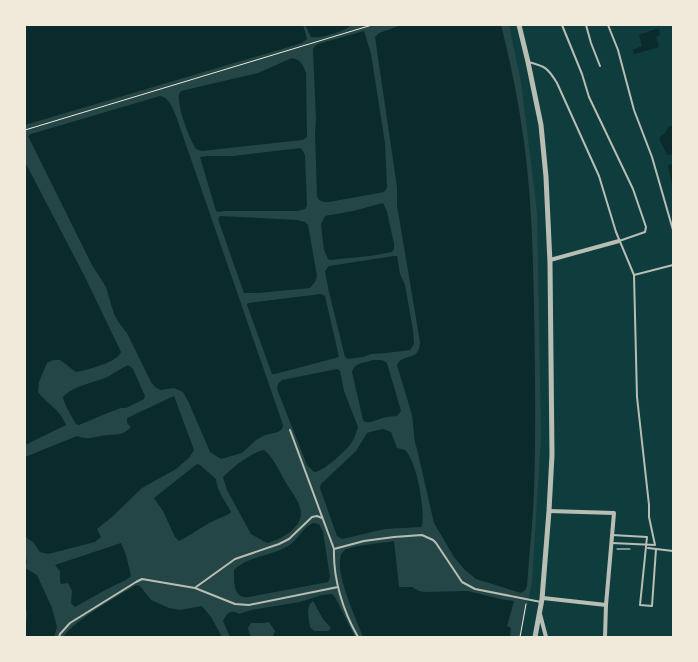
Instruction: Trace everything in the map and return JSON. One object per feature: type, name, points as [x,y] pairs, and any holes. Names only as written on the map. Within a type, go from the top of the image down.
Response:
[{"type":"street","points":[[519,25],[541,125],[546,177],[550,260],[552,455],[542,600],[534,637]]},
{"type":"street","points":[[550,260],[619,241]]},
{"type":"street","points":[[549,511],[614,513],[606,605],[605,637]]},
{"type":"street","points":[[542,600],[606,605]]},
{"type":"street","points":[[540,613],[546,637]]},
{"type":"lane","points":[[562,25],[582,74],[589,98],[633,189],[646,227],[645,232],[619,241]]},
{"type":"lane","points":[[586,25],[600,66]]},
{"type":"lane","points":[[608,25],[618,50],[634,110],[652,157],[673,230]]},
{"type":"lane","points":[[528,62],[542,65],[550,71],[557,83],[599,176],[619,241],[634,275],[637,397],[649,505],[648,517],[654,545],[612,543]]},
{"type":"lane","points":[[634,275],[673,265]]},
{"type":"lane","points":[[290,430],[334,549],[334,561],[338,587],[358,637]]},
{"type":"lane","points":[[195,588],[235,559],[279,544],[289,539],[312,517],[317,516],[322,518]]},
{"type":"lane","points":[[334,549],[379,539],[422,535],[436,543],[462,582],[468,586],[475,589],[527,600],[542,600]]},
{"type":"lane","points":[[612,535],[647,537],[640,605],[652,606],[656,549]]},
{"type":"lane","points":[[648,548],[673,551]]},
{"type":"lane","points":[[59,637],[70,623],[136,582],[142,580],[195,588],[235,604],[242,605],[249,605],[338,587]]},
{"type":"path","points":[[25,130],[372,25]]},
{"type":"path","points":[[520,637],[527,600]]},
{"type":"shaded area","points":[[25,25],[509,25],[521,82],[537,212],[541,437],[532,582],[521,637],[25,637]]},
{"type":"shaded area","points":[[25,25],[303,25],[307,39],[302,43],[25,125]]},
{"type":"shaded area","points":[[305,25],[352,25],[344,30],[332,34],[320,37],[311,37]]},
{"type":"shaded area","points":[[402,25],[501,25],[513,78],[523,131],[529,184],[532,236],[534,329],[535,467],[527,586],[521,593],[476,579],[464,569],[454,557],[434,523],[415,443],[412,415],[397,365],[403,359],[417,353],[420,342],[397,205],[397,187],[375,37],[379,33]]},
{"type":"shaded area","points":[[659,29],[660,35],[656,37],[659,46],[657,48],[634,54],[633,50],[642,46],[639,35]]},
{"type":"shaded area","points":[[364,31],[371,54],[385,143],[387,188],[384,192],[323,202],[320,201],[317,196],[313,49],[318,44]]},
{"type":"shaded area","points":[[292,58],[301,63],[306,73],[307,137],[303,140],[202,151],[196,149],[187,130],[182,114],[179,99],[179,94],[181,91],[258,73]]},
{"type":"shaded area","points":[[160,96],[168,101],[176,116],[283,425],[282,429],[278,432],[265,435],[256,440],[242,453],[221,459],[210,452],[183,392],[174,388],[160,390],[151,382],[127,333],[114,314],[106,287],[92,265],[28,136]]},
{"type":"shaded area","points":[[673,125],[673,154],[667,155],[660,141],[660,137],[666,132],[668,127]]},
{"type":"shaded area","points":[[301,148],[305,155],[307,206],[305,209],[297,211],[216,211],[200,157],[233,156]]},
{"type":"shaded area","points":[[25,162],[85,277],[121,352],[119,356],[108,362],[76,372],[60,360],[53,360],[47,363],[39,382],[38,392],[57,411],[66,425],[25,445]]},
{"type":"shaded area","points":[[673,164],[673,188],[668,167],[669,165]]},
{"type":"shaded area","points":[[383,203],[387,212],[394,244],[394,249],[392,252],[370,256],[328,259],[324,250],[321,224],[325,216],[353,211]]},
{"type":"shaded area","points":[[220,216],[297,220],[305,222],[308,225],[317,276],[315,282],[310,288],[244,293],[218,219]]},
{"type":"shaded area","points":[[397,256],[400,274],[405,285],[414,344],[410,350],[371,354],[363,357],[348,359],[345,357],[325,272],[329,266]]},
{"type":"shaded area","points":[[321,294],[325,296],[339,357],[272,374],[247,305],[248,303]]},
{"type":"shaded area","points":[[373,360],[382,360],[387,363],[401,411],[397,416],[365,422],[363,420],[352,372],[357,365]]},
{"type":"shaded area","points":[[128,365],[133,369],[145,396],[144,399],[126,408],[121,408],[79,425],[76,424],[66,406],[63,397],[80,386],[105,378]]},
{"type":"shaded area","points":[[337,369],[340,371],[344,391],[358,427],[350,445],[323,469],[314,472],[307,465],[277,389],[278,384],[282,380]]},
{"type":"shaded area","points":[[174,396],[194,450],[189,458],[176,469],[142,488],[97,529],[101,537],[95,542],[48,554],[40,552],[33,542],[25,535],[25,457],[77,436],[89,438],[122,433],[131,427],[127,423],[127,418]]},
{"type":"shaded area","points":[[383,429],[391,432],[397,448],[405,450],[413,464],[421,497],[423,518],[422,526],[385,529],[342,539],[337,536],[320,488],[321,484],[356,451],[367,433]]},
{"type":"shaded area","points":[[264,450],[268,453],[296,498],[301,515],[296,526],[291,531],[279,539],[267,543],[251,534],[227,490],[223,477],[248,457]]},
{"type":"shaded area","points":[[197,464],[216,479],[220,492],[231,512],[179,541],[175,537],[163,511],[154,498]]},
{"type":"shaded area","points":[[313,523],[319,524],[323,532],[330,577],[328,582],[249,597],[244,597],[237,592],[234,570],[246,562],[288,546],[306,527]]},
{"type":"shaded area","points":[[394,541],[399,587],[412,587],[419,591],[425,592],[468,591],[514,601],[507,626],[511,628],[510,637],[363,637],[342,578],[340,566],[341,556],[345,550],[349,548]]},
{"type":"shaded area","points":[[121,543],[126,555],[131,576],[75,607],[71,603],[72,591],[68,583],[61,584],[60,571],[55,565]]},
{"type":"shaded area","points":[[25,553],[27,562],[25,568]]},
{"type":"shaded area","points":[[25,568],[37,575],[52,608],[57,627],[54,637],[25,637],[27,613],[25,606]]},
{"type":"shaded area","points":[[136,585],[140,586],[151,600],[169,608],[180,610],[202,606],[211,617],[222,637],[63,637],[77,623],[107,602]]},
{"type":"shaded area","points":[[332,594],[335,597],[355,637],[271,637],[275,631],[269,622],[251,623],[248,628],[252,637],[230,637],[223,621],[231,612],[239,614],[251,610],[300,602],[322,595]],"holes":[[[313,601],[323,619],[331,628],[328,631],[314,631],[310,627],[308,610]]]}]
